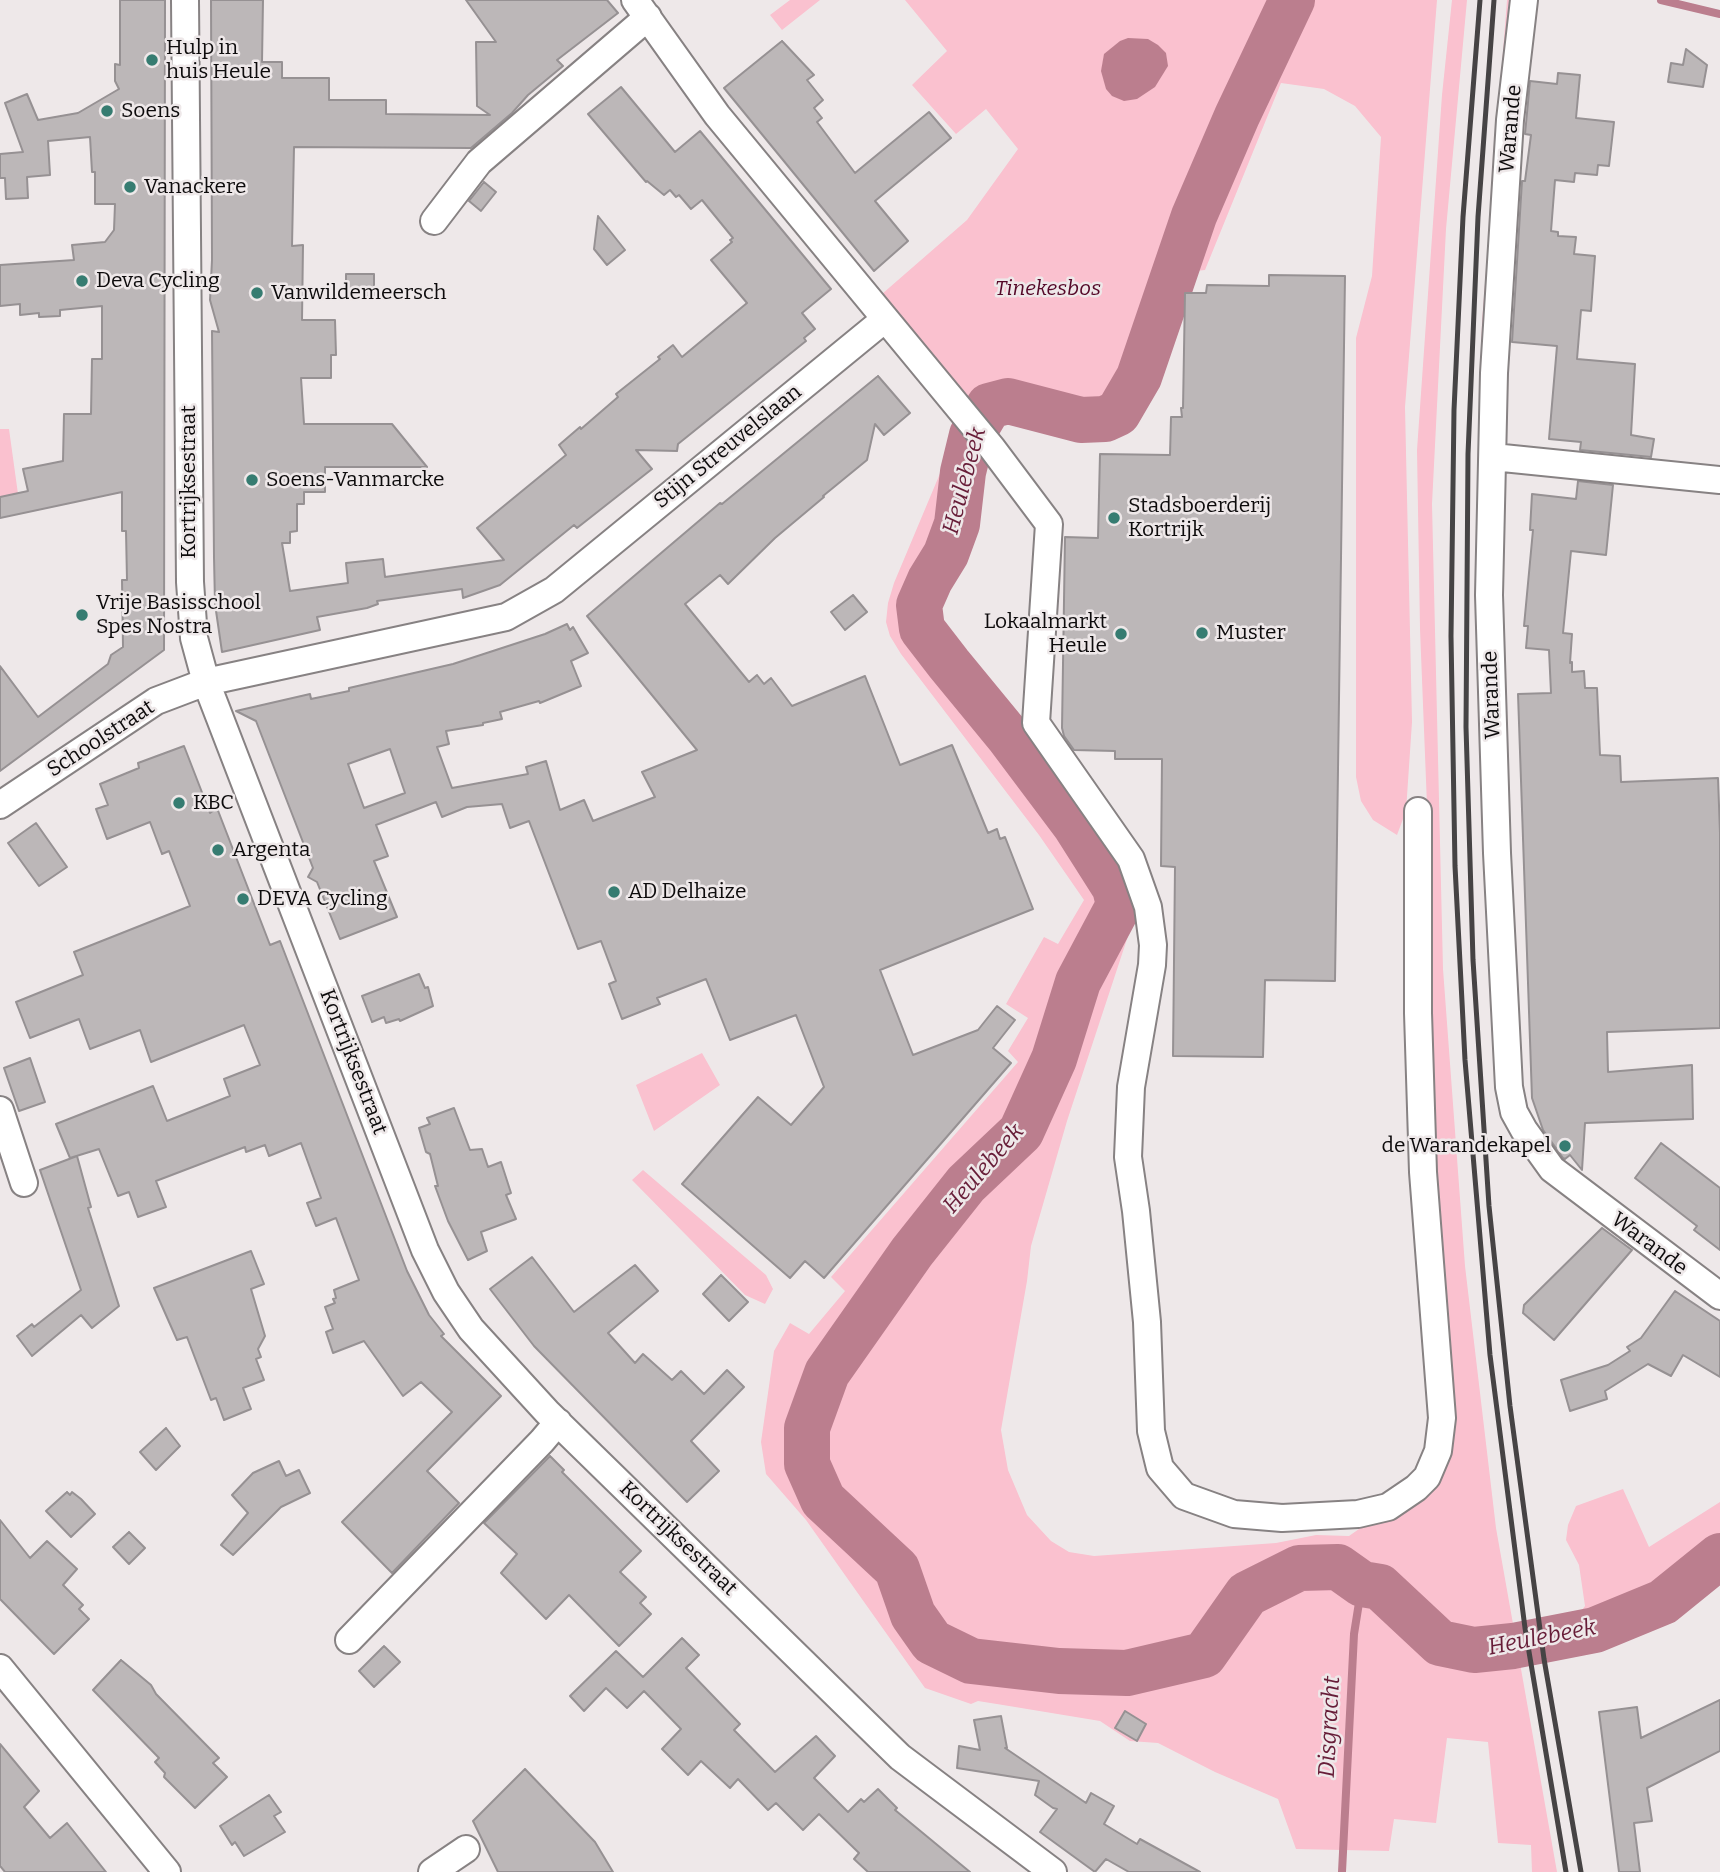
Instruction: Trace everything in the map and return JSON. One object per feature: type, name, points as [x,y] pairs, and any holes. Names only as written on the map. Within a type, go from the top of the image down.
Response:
[{"type":"street","name":"Kortrijksestraat","points":[[185,0],[190,582],[194,638],[206,682],[425,1250],[446,1292],[471,1329],[558,1422],[900,1757],[1053,1872]]},
{"type":"street","name":"Warande","points":[[1524,0],[1510,120],[1494,373],[1489,595],[1497,853],[1509,1087],[1514,1112],[1536,1149],[1552,1169],[1720,1296]]},
{"type":"street","points":[[435,221],[479,162],[642,8],[717,115],[992,448],[1049,524],[1036,723],[1131,859],[1148,907],[1153,945],[1131,1087],[1128,1157],[1143,1277],[1151,1432],[1160,1468],[1184,1496],[1234,1514],[1282,1518],[1358,1514],[1388,1507],[1427,1477],[1438,1451],[1442,1418],[1423,1172],[1418,811]]},
{"type":"street","name":"Stijn Streuvelslaan","points":[[206,682],[506,617],[554,590],[885,319]]},
{"type":"street","points":[[1493,457],[1720,480]]},
{"type":"street","name":"Schoolstraat","points":[[0,805],[156,701],[206,682]]},
{"type":"street","points":[[0,1110],[24,1184]]},
{"type":"street","points":[[349,1640],[558,1422]]},
{"type":"street","points":[[0,1668],[167,1872]]},
{"type":"street","points":[[432,1872],[466,1849]]},
{"type":"green space","points":[[790,0],[820,0],[782,30],[770,15]]},
{"type":"green space","name":"Tinekesbos","points":[[905,0],[1279,0],[1263,30],[1200,176],[1132,367],[1121,391],[1108,405],[1093,410],[997,386],[987,390],[976,406],[882,294],[967,220],[1018,149],[986,109],[956,134],[912,85],[947,51]]},
{"type":"green space","points":[[1301,0],[1437,0],[1405,407],[1412,722],[1406,811],[1397,835],[1373,820],[1361,801],[1356,777],[1356,338],[1372,276],[1381,137],[1355,106],[1324,89],[1281,83],[1205,270],[1187,272],[1265,80]]},
{"type":"green space","points":[[1452,0],[1467,0],[1446,229],[1432,504],[1443,969],[1465,1266],[1496,1528],[1557,1872],[1532,1872],[1531,1845],[1498,1843],[1488,1742],[1447,1738],[1436,1823],[1394,1819],[1389,1851],[1296,1849],[1278,1799],[1215,1772],[1158,1743],[1130,1741],[1100,1721],[978,1701],[971,1704],[925,1688],[806,1520],[766,1474],[761,1442],[774,1351],[790,1323],[809,1334],[845,1291],[831,1277],[1018,1062],[1008,1051],[1028,1018],[1006,1004],[1044,937],[1058,944],[1084,900],[1039,835],[901,654],[890,636],[886,622],[894,583],[949,452],[960,449],[979,454],[983,477],[974,538],[938,604],[940,621],[960,653],[990,690],[1018,735],[1121,860],[1094,880],[1109,901],[1105,918],[1067,991],[1032,1090],[951,1184],[839,1338],[812,1388],[796,1452],[798,1471],[813,1500],[883,1564],[909,1629],[924,1644],[940,1654],[969,1665],[1010,1676],[1074,1683],[1119,1681],[1169,1672],[1214,1659],[1267,1591],[1296,1577],[1316,1575],[1344,1578],[1372,1594],[1402,1619],[1430,1649],[1436,1629],[1423,1611],[1394,1583],[1339,1561],[1311,1559],[1270,1570],[1245,1584],[1200,1643],[1155,1661],[1098,1668],[1009,1662],[959,1650],[937,1636],[925,1619],[903,1567],[848,1517],[819,1483],[813,1461],[814,1440],[823,1395],[862,1331],[926,1248],[1045,1113],[1081,998],[1115,929],[1128,936],[1067,1121],[1031,1246],[1001,1430],[1008,1470],[1027,1515],[1051,1541],[1069,1552],[1094,1556],[1276,1543],[1316,1535],[1349,1536],[1384,1519],[1440,1478],[1450,1458],[1456,1425],[1433,1151],[1431,906],[1420,629],[1417,450],[1442,95]]},
{"type":"green space","points":[[1507,0],[1514,0],[1478,627],[1477,477],[1482,322]]},
{"type":"green space","points":[[0,429],[9,429],[18,494],[0,497]]},
{"type":"green space","points":[[702,1053],[720,1085],[654,1131],[636,1085]]},
{"type":"green space","points":[[643,1170],[766,1275],[773,1289],[765,1304],[745,1295],[632,1180]]},
{"type":"green space","points":[[1623,1489],[1649,1547],[1720,1502],[1720,1575],[1671,1606],[1662,1587],[1616,1608],[1573,1622],[1585,1606],[1579,1565],[1566,1540],[1568,1525],[1576,1506]]},
{"type":"shaded area","points":[[1128,38],[1148,39],[1158,45],[1166,53],[1168,66],[1155,87],[1137,99],[1124,101],[1112,96],[1106,89],[1101,71],[1104,54]]},
{"type":"building","points":[[120,0],[165,0],[164,650],[0,771],[0,666],[38,717],[108,664],[111,655],[123,647],[122,580],[127,580],[126,531],[122,531],[122,492],[0,518],[0,497],[28,491],[23,469],[63,461],[64,414],[91,414],[92,359],[102,359],[102,306],[60,310],[60,316],[39,317],[39,313],[20,315],[20,304],[0,306],[0,265],[74,260],[72,245],[105,242],[114,230],[115,204],[95,204],[95,172],[92,172],[90,137],[48,141],[50,175],[27,177],[28,198],[6,199],[5,178],[0,178],[0,154],[23,152],[5,103],[27,94],[38,120],[78,113],[119,89],[115,81],[115,64],[120,65]]},
{"type":"building","points":[[211,0],[263,0],[262,62],[282,62],[282,78],[329,78],[329,100],[386,100],[386,114],[490,115],[477,106],[476,42],[496,42],[466,0],[607,0],[618,13],[557,60],[563,66],[471,148],[294,147],[292,246],[303,245],[302,320],[335,320],[336,355],[331,355],[331,378],[301,378],[304,424],[392,424],[427,467],[325,467],[325,492],[304,492],[304,504],[297,504],[297,531],[290,532],[290,543],[282,543],[290,591],[348,583],[346,563],[383,559],[385,577],[504,560],[477,528],[566,455],[559,445],[618,397],[616,394],[660,359],[658,357],[673,345],[682,357],[747,303],[711,260],[732,242],[730,240],[733,238],[702,200],[691,209],[679,195],[676,197],[670,190],[664,195],[646,182],[588,114],[621,87],[675,152],[700,131],[831,289],[802,313],[815,329],[804,338],[806,341],[678,444],[677,451],[636,450],[652,469],[577,528],[574,525],[500,585],[463,598],[462,589],[377,601],[378,604],[367,608],[317,617],[320,630],[222,652],[215,604],[214,557],[212,331],[219,332],[210,300]]},
{"type":"building","points":[[782,41],[814,75],[807,80],[823,100],[814,108],[822,118],[817,122],[855,173],[929,112],[951,138],[875,201],[908,241],[874,271],[724,88]]},
{"type":"building","points":[[1686,49],[1707,65],[1703,87],[1668,82],[1671,63],[1683,65]]},
{"type":"building","points":[[1558,73],[1580,75],[1576,118],[1614,122],[1609,166],[1598,165],[1597,175],[1575,173],[1574,182],[1555,180],[1551,231],[1558,232],[1558,236],[1576,237],[1574,254],[1595,256],[1591,311],[1581,310],[1577,359],[1635,364],[1631,435],[1654,439],[1651,457],[1580,450],[1581,442],[1549,439],[1557,346],[1512,342],[1522,181],[1525,181],[1531,135],[1525,134],[1530,81],[1557,84]]},
{"type":"building","points":[[484,182],[496,192],[481,211],[469,201]]},
{"type":"building","points":[[598,216],[625,250],[607,265],[594,249]]},
{"type":"building","points":[[346,274],[374,274],[374,296],[346,296]]},
{"type":"building","name":"Muster","points":[[1269,275],[1345,276],[1335,981],[1265,980],[1263,1057],[1173,1056],[1175,867],[1161,866],[1162,759],[1115,759],[1115,751],[1074,750],[1064,736],[1065,537],[1098,538],[1100,454],[1170,455],[1171,417],[1182,417],[1183,408],[1185,293],[1206,293],[1207,285],[1269,286]]},
{"type":"building","points":[[878,376],[910,413],[884,435],[875,424],[867,460],[775,538],[728,584],[720,575],[685,604],[749,682],[757,675],[764,684],[771,678],[792,706],[865,676],[900,765],[952,745],[988,833],[997,829],[1000,839],[1005,837],[1033,909],[880,970],[913,1055],[978,1030],[997,1006],[1015,1020],[993,1048],[1011,1063],[824,1278],[805,1261],[790,1278],[682,1184],[758,1097],[791,1125],[824,1087],[796,1015],[730,1040],[706,979],[657,998],[660,1004],[622,1019],[609,984],[616,981],[601,941],[578,949],[529,821],[510,828],[502,804],[467,807],[442,817],[436,802],[376,825],[388,856],[374,861],[397,917],[340,939],[317,882],[308,877],[313,868],[256,721],[236,711],[310,694],[311,699],[349,691],[349,688],[453,664],[545,634],[567,624],[570,630],[573,627],[588,653],[571,661],[581,686],[540,703],[539,701],[500,712],[502,719],[446,731],[449,744],[437,747],[452,788],[528,774],[526,767],[546,761],[560,810],[584,800],[593,821],[655,797],[642,772],[697,750],[587,616]],"holes":[[[390,749],[405,793],[364,808],[348,764]]]},
{"type":"building","points":[[1578,481],[1613,485],[1606,555],[1571,551],[1563,633],[1572,634],[1572,672],[1584,671],[1585,688],[1597,688],[1600,755],[1620,756],[1621,782],[1718,778],[1720,833],[1720,1028],[1607,1032],[1608,1072],[1692,1065],[1693,1119],[1585,1123],[1582,1170],[1570,1155],[1563,1158],[1543,1130],[1532,1098],[1518,694],[1551,693],[1549,650],[1526,648],[1528,626],[1524,626],[1533,530],[1530,530],[1532,494],[1576,499]]},
{"type":"building","points":[[853,595],[867,612],[845,630],[831,612]]},
{"type":"building","points":[[184,746],[210,813],[217,808],[270,945],[280,941],[407,1271],[429,1315],[444,1334],[441,1336],[501,1396],[427,1471],[459,1503],[392,1573],[342,1522],[452,1412],[421,1382],[403,1396],[364,1341],[333,1353],[326,1332],[333,1329],[325,1307],[335,1303],[334,1290],[359,1280],[336,1218],[316,1226],[307,1203],[321,1198],[301,1143],[269,1156],[265,1145],[246,1152],[245,1147],[156,1181],[166,1207],[138,1217],[129,1192],[118,1196],[99,1149],[70,1158],[56,1124],[153,1086],[167,1121],[230,1096],[224,1079],[260,1065],[244,1025],[151,1062],[140,1030],[90,1049],[79,1019],[30,1038],[16,1002],[83,975],[74,952],[190,906],[169,851],[162,854],[150,822],[107,839],[96,809],[108,805],[100,784],[139,768],[138,763]]},
{"type":"building","points":[[36,823],[67,867],[39,886],[8,843]]},
{"type":"building","points":[[419,974],[425,988],[428,987],[433,1006],[400,1021],[399,1019],[386,1023],[384,1017],[372,1022],[362,996]]},
{"type":"building","points":[[30,1058],[45,1102],[19,1111],[4,1068]]},
{"type":"building","points":[[454,1108],[470,1150],[482,1149],[488,1167],[501,1162],[511,1193],[506,1195],[516,1219],[481,1232],[487,1251],[468,1260],[448,1221],[435,1186],[438,1186],[430,1154],[426,1152],[419,1128],[430,1124],[427,1118]]},
{"type":"building","points":[[1661,1143],[1720,1188],[1720,1250],[1694,1230],[1697,1226],[1635,1178]]},
{"type":"building","points":[[77,1156],[91,1207],[88,1208],[119,1306],[92,1328],[81,1315],[32,1356],[17,1336],[32,1324],[34,1327],[81,1290],[40,1170]]},
{"type":"building","points":[[1602,1228],[1632,1250],[1554,1340],[1523,1313],[1524,1305]]},
{"type":"building","points":[[251,1251],[264,1284],[251,1289],[265,1336],[258,1349],[261,1357],[256,1359],[264,1380],[243,1388],[251,1409],[224,1420],[216,1398],[211,1400],[187,1337],[177,1340],[154,1288]]},
{"type":"building","points":[[532,1257],[574,1312],[635,1265],[658,1291],[608,1333],[635,1363],[643,1354],[672,1380],[681,1371],[704,1394],[727,1370],[744,1387],[691,1441],[719,1471],[687,1502],[534,1346],[490,1289]]},
{"type":"building","points":[[721,1275],[748,1302],[729,1321],[703,1294]]},
{"type":"building","points":[[1675,1291],[1720,1321],[1720,1377],[1683,1355],[1671,1376],[1648,1364],[1605,1391],[1607,1399],[1570,1411],[1561,1380],[1608,1365],[1630,1351],[1627,1347],[1641,1338]]},
{"type":"building","points":[[166,1428],[180,1446],[156,1470],[140,1452]]},
{"type":"building","points":[[550,1456],[564,1470],[562,1472],[641,1551],[620,1572],[646,1597],[640,1603],[651,1614],[619,1646],[569,1595],[546,1619],[501,1573],[517,1554],[484,1523]]},
{"type":"building","points":[[279,1461],[286,1476],[299,1470],[310,1493],[281,1507],[233,1555],[221,1545],[248,1513],[232,1495],[253,1473]]},
{"type":"building","points":[[67,1492],[70,1495],[72,1492],[81,1499],[95,1514],[71,1537],[46,1511]]},
{"type":"building","points":[[0,1520],[30,1558],[47,1541],[77,1569],[63,1585],[83,1605],[79,1609],[89,1619],[54,1654],[0,1599]]},
{"type":"building","points":[[129,1532],[145,1548],[129,1564],[113,1547]]},
{"type":"building","points":[[682,1638],[699,1655],[686,1668],[740,1724],[734,1730],[775,1772],[816,1736],[835,1756],[814,1778],[848,1812],[861,1799],[864,1802],[878,1789],[897,1808],[895,1810],[970,1872],[868,1872],[854,1859],[859,1853],[819,1814],[803,1830],[776,1803],[768,1810],[738,1779],[730,1788],[701,1761],[688,1775],[662,1749],[681,1729],[644,1691],[627,1708],[606,1688],[584,1711],[570,1696],[616,1651],[643,1677]]},
{"type":"building","points":[[384,1646],[400,1662],[374,1687],[359,1671]]},
{"type":"building","points":[[121,1660],[151,1685],[156,1694],[219,1758],[213,1763],[227,1777],[195,1808],[164,1777],[165,1773],[155,1762],[159,1758],[93,1690]]},
{"type":"building","points":[[1720,1700],[1720,1751],[1647,1788],[1652,1821],[1634,1823],[1640,1872],[1619,1872],[1599,1712],[1637,1707],[1641,1738]]},
{"type":"building","points":[[1125,1711],[1146,1724],[1137,1741],[1115,1728]]},
{"type":"building","points":[[1001,1716],[1005,1748],[1086,1803],[1091,1793],[1114,1806],[1104,1824],[1137,1844],[1140,1839],[1200,1872],[1129,1872],[1106,1859],[1095,1872],[1040,1832],[1057,1809],[1035,1795],[1039,1781],[957,1768],[959,1746],[980,1750],[974,1720]]},
{"type":"building","points":[[0,1744],[39,1791],[24,1807],[50,1838],[67,1823],[106,1872],[5,1872],[0,1866]]},
{"type":"building","points":[[525,1769],[595,1842],[613,1872],[498,1872],[473,1821]]},
{"type":"building","points":[[269,1795],[281,1812],[274,1816],[285,1832],[244,1856],[235,1842],[232,1845],[220,1826]]},
{"type":"waterway","name":"Heulebeek","points":[[1292,0],[1237,116],[1194,216],[1139,377],[1118,413],[1105,419],[1081,420],[1008,401],[989,406],[972,435],[963,472],[957,524],[946,554],[919,605],[922,629],[1009,737],[1075,825],[1115,888],[1119,905],[1078,982],[1054,1059],[1021,1132],[966,1184],[912,1252],[827,1373],[807,1428],[807,1464],[823,1500],[897,1569],[913,1615],[932,1642],[971,1661],[1059,1671],[1127,1673],[1204,1655],[1247,1594],[1299,1568],[1338,1567],[1362,1584],[1380,1587],[1440,1643],[1474,1650],[1513,1646],[1595,1630],[1663,1602],[1720,1556]]},
{"type":"waterway","points":[[1661,0],[1720,14]]},
{"type":"waterway","name":"Disgracht","points":[[1342,1872],[1354,1634],[1362,1584]]},
{"type":"railway","points":[[1480,0],[1463,217],[1454,410],[1451,636],[1455,866],[1465,1060],[1490,1355],[1525,1628],[1566,1872]]},
{"type":"railway","points":[[1494,0],[1478,217],[1468,454],[1466,727],[1473,960],[1489,1206],[1510,1406],[1544,1659],[1581,1872]]},
{"type":"place","name":"Hulp in huis Heule","points":[[152,60]]},
{"type":"place","name":"Soens","points":[[107,111]]},
{"type":"place","name":"Vanackere","points":[[130,187]]},
{"type":"place","name":"Deva Cycling","points":[[82,281]]},
{"type":"place","name":"Vanwildemeersch","points":[[257,293]]},
{"type":"place","name":"Soens-Vanmarcke","points":[[252,480]]},
{"type":"place","name":"Stadsboerderij Kortrijk","points":[[1114,518]]},
{"type":"place","name":"Vrije Basisschool Spes Nostra","points":[[82,615]]},
{"type":"place","name":"Muster","points":[[1202,633]]},
{"type":"place","name":"Lokaalmarkt Heule","points":[[1121,634]]},
{"type":"place","name":"KBC","points":[[179,803]]},
{"type":"place","name":"Argenta","points":[[218,850]]},
{"type":"place","name":"AD Delhaize","points":[[614,892]]},
{"type":"place","name":"DEVA Cycling","points":[[243,899]]},
{"type":"place","name":"de Warandekapel","points":[[1565,1146]]}]
